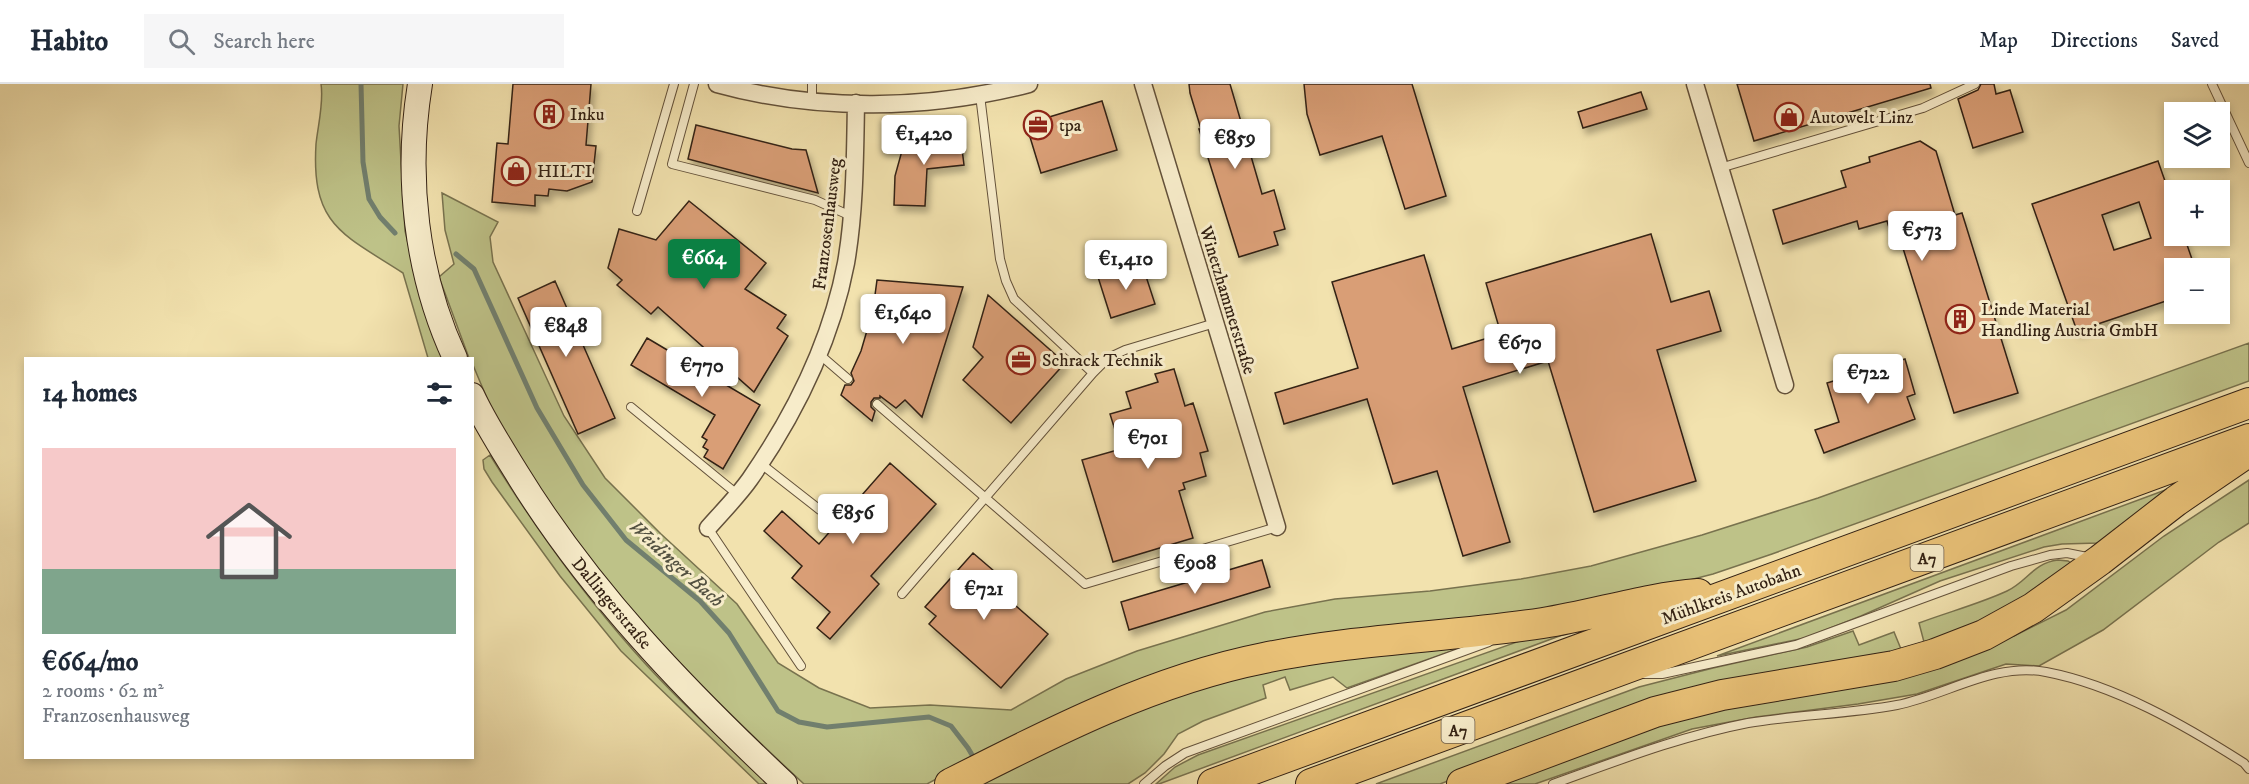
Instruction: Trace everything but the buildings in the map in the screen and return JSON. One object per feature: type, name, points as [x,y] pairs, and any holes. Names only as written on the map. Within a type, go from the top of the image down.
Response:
[{"type":"highway","name":"Mühlkreis Autobahn","points":[[1213,784],[2249,403]]},
{"type":"highway","name":"Mühlkreis Autobahn","points":[[1311,784],[2249,439]]},
{"type":"highway","points":[[1462,784],[1655,712],[1722,695],[1894,666],[1935,654],[1983,635],[2033,608],[2176,501],[2249,451]]},
{"type":"highway","points":[[958,780],[1051,734],[1145,693],[1262,658],[1320,648],[1544,623],[1665,596],[1737,591]]},
{"type":"street","points":[[420,84],[413,150],[416,216],[424,269],[455,357]]},
{"type":"street","points":[[724,85],[775,97],[892,104],[956,95],[980,95],[1029,84]]},
{"type":"street","name":"Winetzhammerstraße","points":[[1143,84],[1277,527]]},
{"type":"street","points":[[1695,84],[1785,386]]},
{"type":"street","name":"Franzosenhausweg","points":[[708,528],[760,463],[787,420],[819,354],[838,300],[846,261],[856,103]]},
{"type":"street","name":"Dallingerstraße","points":[[474,399],[533,499],[581,567],[670,670],[785,784]]},
{"type":"lane","points":[[636,211],[674,84]]},
{"type":"lane","points":[[694,84],[672,164],[815,201],[850,216]]},
{"type":"lane","points":[[812,84],[812,101]]},
{"type":"lane","points":[[1720,168],[1923,108],[1975,84]]},
{"type":"lane","points":[[2212,84],[2249,163]]},
{"type":"lane","points":[[980,95],[1000,259],[1006,281],[1014,299],[1028,314],[1093,373]]},
{"type":"lane","points":[[902,594],[1108,358],[1125,350],[1215,323]]},
{"type":"lane","points":[[819,354],[848,379]]},
{"type":"lane","points":[[877,404],[1085,584],[1277,527]]},
{"type":"lane","points":[[631,407],[737,494]]},
{"type":"lane","points":[[760,463],[820,510]]},
{"type":"lane","points":[[708,528],[801,666]]},
{"type":"lane","points":[[1605,676],[1662,674],[1796,645],[2011,566],[2050,555],[2067,553],[2100,560]]},
{"type":"lane","points":[[1144,784],[1185,753],[1544,623]]},
{"type":"lane","points":[[1553,784],[1637,753],[1703,733],[1750,723],[1899,704],[1940,693],[1988,675],[2013,671],[2045,672],[2089,684],[2147,708],[2201,736],[2249,768]]},
{"type":"green space","points":[[321,84],[403,84],[399,126],[405,231],[416,276],[443,357],[428,357],[403,273],[348,237],[335,225],[326,211],[319,193],[316,171],[316,144],[322,98]]},
{"type":"green space","points":[[442,193],[498,222],[490,237],[493,262],[564,416],[605,478],[661,534],[737,604],[778,663],[819,688],[870,708],[930,705],[1011,710],[1066,679],[1137,651],[1265,612],[1335,599],[1430,591],[1521,579],[1591,566],[1702,535],[1818,498],[2249,343],[2249,381],[1713,574],[1572,607],[1352,634],[991,750],[927,784],[804,784],[674,657],[634,612],[595,566],[525,467],[489,403],[474,367],[474,357],[469,357],[439,277],[454,264],[445,230]]},
{"type":"green space","points":[[490,455],[557,556],[613,627],[682,702],[770,784],[759,784],[621,651],[560,576],[492,482],[484,469],[483,460]]},
{"type":"green space","points":[[2249,480],[2249,523],[2219,542],[2103,630],[2039,666],[2006,664],[1917,694],[1756,717],[1692,729],[1535,784],[1486,784],[1651,724],[2014,636],[2066,610],[2164,536]]},
{"type":"green space","points":[[2187,482],[2099,543],[2044,547],[1940,581],[1805,638],[1717,656]]},
{"type":"green space","points":[[2058,560],[2068,561],[2078,568],[1960,636],[1585,729],[1440,784],[1376,784],[1639,687],[1807,647],[1853,631],[1859,645],[1894,632],[1901,649],[1924,642],[1919,623],[2007,591],[2036,568]]},
{"type":"green space","points":[[1600,621],[1156,784],[1175,767],[1198,755],[1548,631]]},
{"type":"green space","points":[[1491,637],[1347,688],[1333,677],[1290,690],[1285,677],[1263,685],[1266,698],[1203,721],[1178,734],[1164,754],[1145,773],[1128,784],[966,784],[1042,745],[1218,678]]},
{"type":"waterway","name":"Weidinger Bach","points":[[361,84],[363,162],[369,199],[380,217],[395,233]]},
{"type":"waterway","name":"Weidinger Bach","points":[[456,254],[474,269],[537,408],[583,485],[626,540],[700,601],[729,633],[778,711],[799,722],[827,727],[929,717],[951,726],[975,760]]},
{"type":"place","name":"Inku","points":[[549,114]]},
{"type":"place","name":"Autowelt Linz","points":[[1789,117]]},
{"type":"place","name":"tpa","points":[[1038,125]]},
{"type":"place","name":"HILTI","points":[[516,171]]},
{"type":"place","name":"Linde Material Handling Austria GmbH","points":[[1960,319]]},
{"type":"place","name":"Schrack Technik","points":[[1021,360]]}]
